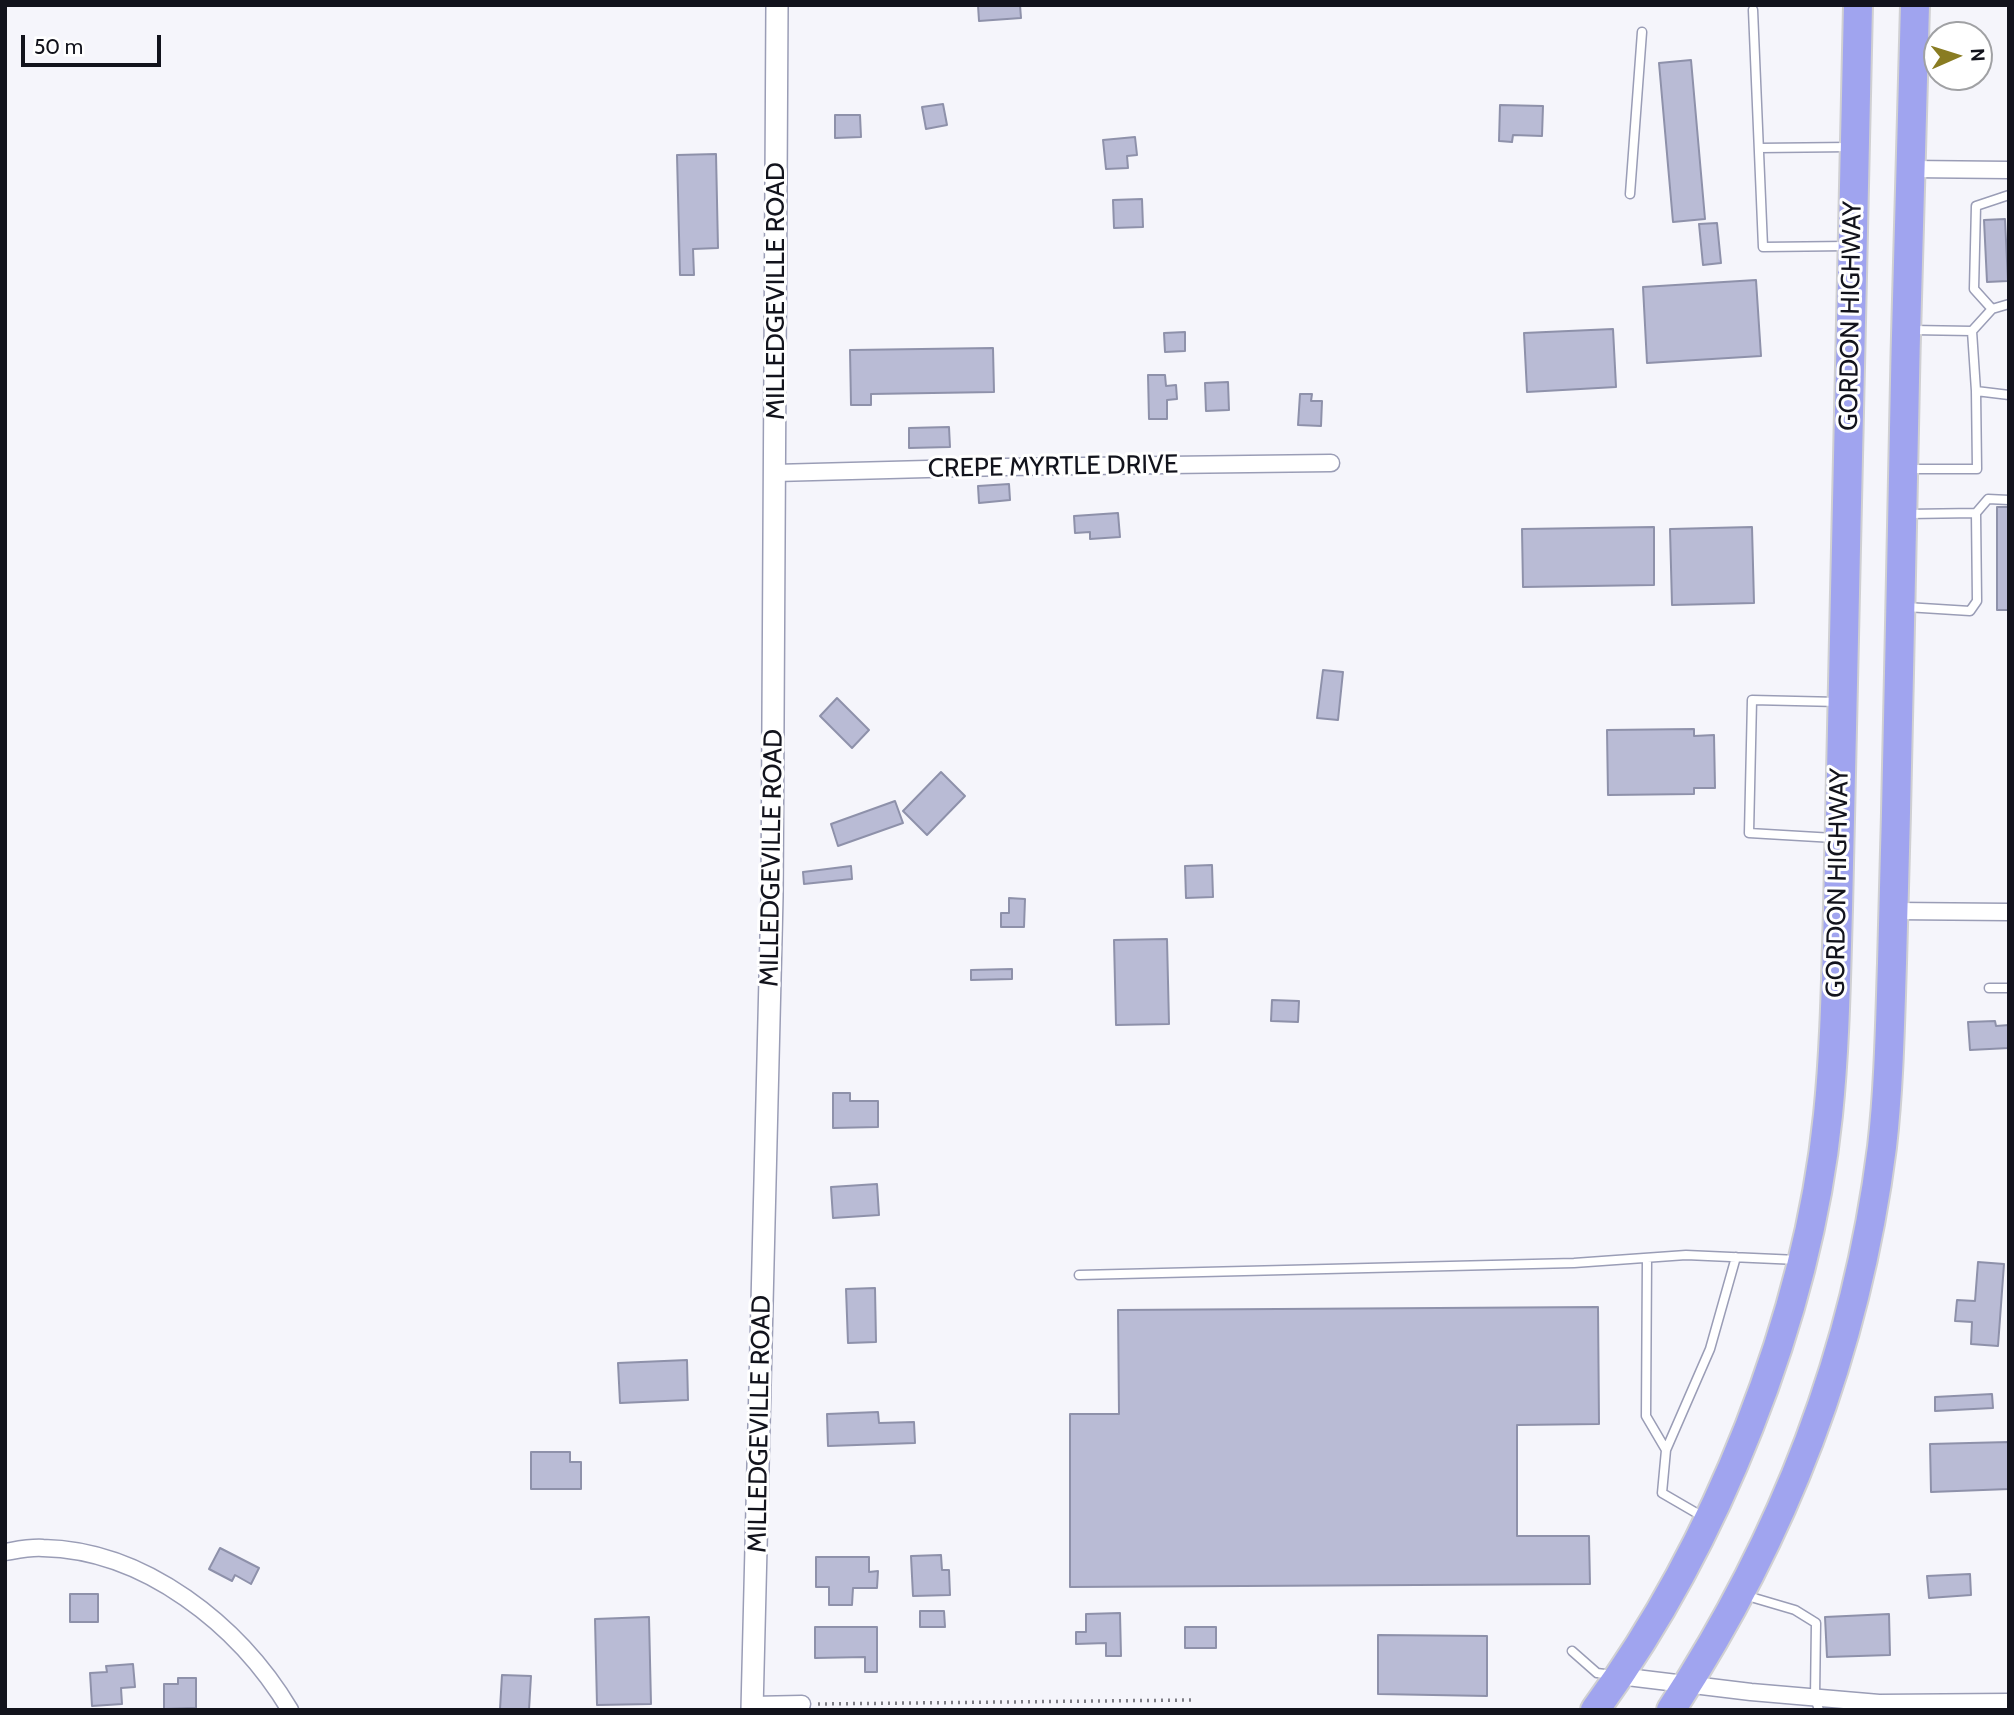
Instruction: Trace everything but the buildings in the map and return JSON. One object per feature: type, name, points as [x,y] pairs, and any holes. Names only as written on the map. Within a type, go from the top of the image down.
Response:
[{"type":"highway","name":"GORDON HIGHWAY","points":[[1595,1710],[1649,1629],[1708,1519],[1741,1445],[1787,1316],[1818,1183],[1828,1117],[1834,1046],[1858,5]]},
{"type":"highway","name":"GORDON HIGHWAY","points":[[1671,1710],[1741,1594],[1790,1491],[1823,1406],[1860,1274],[1882,1145],[1888,1074],[1894,911],[1915,5]]},
{"type":"street","name":"MILLEDGEVILLE ROAD","points":[[752,1708],[772,911],[776,5]]},
{"type":"street","points":[[1910,169],[2009,170]]},
{"type":"street","name":"CREPE MYRTLE DRIVE","points":[[775,473],[1331,463]]},
{"type":"street","points":[[1894,911],[2009,912]]},
{"type":"street","points":[[5,1552],[42,1548],[97,1555],[185,1596],[209,1614],[239,1643],[268,1677],[290,1710]]},
{"type":"street","points":[[1619,1676],[1817,1704],[2009,1702]]},
{"type":"street","points":[[752,1708],[802,1704]]},
{"type":"lane","points":[[1753,10],[1763,247],[1852,246]]},
{"type":"lane","points":[[1630,194],[1642,32]]},
{"type":"lane","points":[[1759,148],[1854,148]]},
{"type":"lane","points":[[1992,309],[1974,289],[1976,206],[2009,195]]},
{"type":"lane","points":[[1903,469],[1977,469],[1972,331],[1992,309],[2009,304]]},
{"type":"lane","points":[[1906,329],[1972,331]]},
{"type":"lane","points":[[1976,390],[2009,395]]},
{"type":"lane","points":[[1900,607],[1970,611],[1977,601],[1976,513],[1988,499],[2009,500]]},
{"type":"lane","points":[[1902,514],[1976,513]]},
{"type":"lane","points":[[1840,839],[1749,834],[1752,700],[1842,702]]},
{"type":"lane","points":[[1989,988],[2009,988]]},
{"type":"lane","points":[[1079,1275],[1574,1263],[1686,1255],[1801,1260]]},
{"type":"lane","points":[[1708,1519],[1662,1493],[1666,1450],[1710,1349],[1736,1257]]},
{"type":"lane","points":[[1647,1258],[1646,1416],[1666,1450]]},
{"type":"lane","points":[[1741,1594],[1795,1610],[1816,1623],[1817,1704]]},
{"type":"lane","points":[[1572,1651],[1597,1672],[1619,1676]]},
{"type":"path","points":[[802,1704],[1191,1700]]}]
